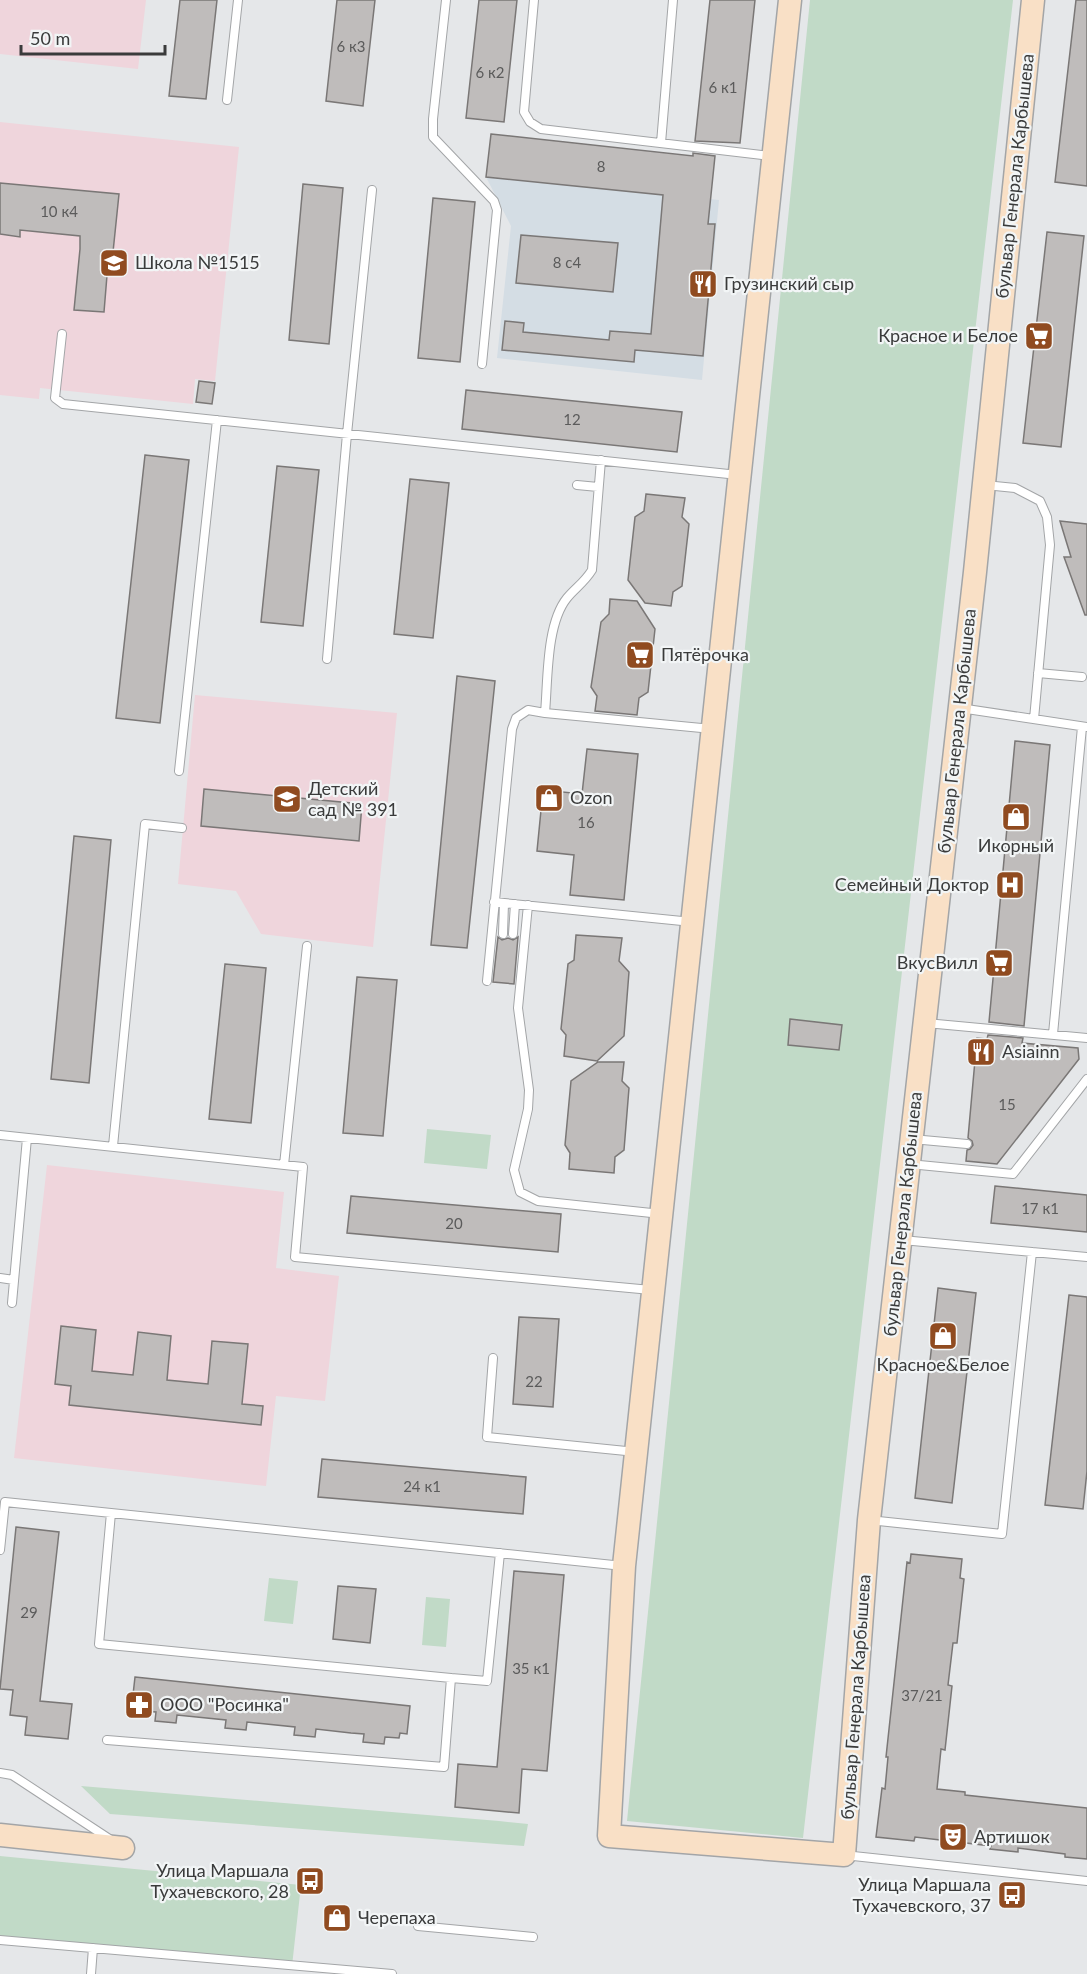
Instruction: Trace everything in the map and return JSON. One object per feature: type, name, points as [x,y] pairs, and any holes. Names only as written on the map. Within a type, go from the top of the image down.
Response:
[{"type":"street","points":[[790,0],[624,1566],[609,1836],[844,1856]]},
{"type":"street","name":"бульвар Генерала Карбышева","points":[[844,1856],[869,1520],[984,485],[1032,0]]},
{"type":"street","points":[[0,1835],[123,1848]]},
{"type":"lane","points":[[227,100],[238,0]]},
{"type":"lane","points":[[446,0],[433,137],[494,201],[497,210],[482,364]]},
{"type":"lane","points":[[534,0],[524,112],[530,122],[541,129],[775,157]]},
{"type":"lane","points":[[661,143],[673,0]]},
{"type":"lane","points":[[327,659],[346,434],[372,190]]},
{"type":"lane","points":[[62,334],[55,398],[63,404],[740,475]]},
{"type":"lane","points":[[179,771],[217,420]]},
{"type":"lane","points":[[545,713],[553,624],[567,598],[584,583],[592,570],[601,460]]},
{"type":"lane","points":[[577,485],[598,487]]},
{"type":"lane","points":[[984,485],[1015,488],[1040,501],[1047,517],[1050,545],[1034,719]]},
{"type":"lane","points":[[1038,673],[1082,677]]},
{"type":"lane","points":[[959,708],[1084,727],[1053,1034]]},
{"type":"lane","points":[[487,981],[512,729],[516,718],[528,710],[713,729]]},
{"type":"lane","points":[[113,1146],[145,824],[182,828]]},
{"type":"lane","points":[[494,902],[693,922]]},
{"type":"lane","points":[[503,934],[504,903]]},
{"type":"lane","points":[[513,934],[515,904]]},
{"type":"lane","points":[[528,905],[518,1008],[529,1090],[528,1109],[514,1170],[520,1192],[538,1201],[662,1214]]},
{"type":"lane","points":[[284,1165],[307,946]]},
{"type":"lane","points":[[924,1022],[1087,1038]]},
{"type":"lane","points":[[908,1164],[1013,1174],[1087,1079]]},
{"type":"lane","points":[[0,1135],[303,1167],[295,1257],[654,1290]]},
{"type":"lane","points":[[12,1303],[27,1138]]},
{"type":"lane","points":[[911,1139],[967,1144]]},
{"type":"lane","points":[[900,1239],[1087,1257]]},
{"type":"lane","points":[[869,1520],[1002,1534],[1032,1252]]},
{"type":"lane","points":[[0,1278],[14,1280]]},
{"type":"lane","points":[[493,1358],[488,1437],[636,1452]]},
{"type":"lane","points":[[0,1550],[5,1502],[624,1566]]},
{"type":"lane","points":[[111,1513],[99,1644],[487,1681],[500,1553]]},
{"type":"lane","points":[[107,1740],[444,1767],[451,1678]]},
{"type":"lane","points":[[0,1773],[12,1775],[123,1848]]},
{"type":"lane","points":[[844,1856],[1087,1881]]},
{"type":"lane","points":[[418,1926],[533,1937]]},
{"type":"lane","points":[[0,1940],[301,1970],[392,1974]]},
{"type":"lane","points":[[91,1974],[93,1948]]},
{"type":"shaded area","points":[[0,0],[146,0],[138,69],[0,54]]},
{"type":"shaded area","name":"Школа №1515","points":[[0,122],[239,147],[215,381],[195,379],[193,404],[40,388],[39,399],[0,395]]},
{"type":"shaded area","points":[[486,177],[719,200],[702,380],[497,358],[511,226]]},
{"type":"shaded area","name":"Детский сад № 391","points":[[195,695],[397,713],[373,947],[261,934],[236,891],[178,884]]},
{"type":"shaded area","points":[[47,1165],[284,1192],[276,1268],[339,1276],[325,1401],[276,1396],[266,1486],[14,1458]]},
{"type":"green space","points":[[810,0],[1013,0],[803,1838],[627,1821]]},
{"type":"green space","points":[[427,1129],[491,1135],[487,1169],[424,1163]]},
{"type":"green space","points":[[269,1578],[298,1581],[293,1624],[264,1621]]},
{"type":"green space","points":[[426,1597],[450,1599],[446,1647],[422,1645]]},
{"type":"green space","points":[[81,1786],[528,1824],[524,1846],[110,1814]]},
{"type":"green space","points":[[0,1856],[301,1885],[292,1966],[0,1940]]},
{"type":"building","points":[[180,0],[217,0],[206,99],[169,96]]},
{"type":"building","points":[[337,0],[375,0],[363,106],[326,101]]},
{"type":"building","points":[[479,0],[517,0],[504,122],[466,118]]},
{"type":"building","points":[[710,0],[755,0],[740,143],[695,141]]},
{"type":"building","points":[[1076,0],[1087,0],[1087,186],[1055,182]]},
{"type":"building","points":[[491,134],[693,156],[693,153],[715,156],[708,224],[715,224],[703,356],[635,350],[634,362],[502,350],[505,321],[524,323],[523,332],[609,340],[610,331],[651,334],[663,195],[486,177]]},
{"type":"building","points":[[0,183],[119,194],[113,252],[109,251],[104,312],[74,310],[80,236],[20,230],[20,237],[0,234]]},
{"type":"building","points":[[303,184],[343,188],[329,344],[289,340]]},
{"type":"building","points":[[433,198],[475,202],[460,362],[418,358]]},
{"type":"building","points":[[1047,232],[1084,236],[1061,447],[1023,443]]},
{"type":"building","points":[[521,235],[618,243],[613,292],[516,283]]},
{"type":"building","points":[[199,381],[215,383],[212,404],[196,402]]},
{"type":"building","points":[[466,390],[682,412],[677,452],[462,429]]},
{"type":"building","points":[[145,455],[189,460],[160,723],[116,718]]},
{"type":"building","points":[[277,466],[319,470],[303,626],[261,622]]},
{"type":"building","points":[[410,479],[449,483],[433,638],[394,634]]},
{"type":"building","points":[[646,494],[685,498],[682,517],[689,524],[682,586],[673,592],[671,606],[645,603],[628,580],[635,517],[644,511]]},
{"type":"building","points":[[1060,521],[1087,524],[1087,615],[1085,615],[1064,557],[1071,557]]},
{"type":"building","points":[[610,599],[637,601],[655,629],[648,692],[639,698],[637,715],[595,711],[597,696],[591,687],[601,622],[609,614]]},
{"type":"building","points":[[457,676],[495,681],[467,948],[431,945]]},
{"type":"building","points":[[1015,741],[1050,745],[1024,1026],[989,1022]]},
{"type":"building","points":[[587,749],[638,754],[624,900],[570,895],[574,855],[537,851],[543,790],[582,794]]},
{"type":"building","points":[[204,789],[362,804],[359,841],[201,826]]},
{"type":"building","points":[[74,836],[111,840],[89,1083],[51,1079]]},
{"type":"building","points":[[576,935],[622,938],[619,961],[629,972],[624,1036],[597,1061],[564,1056],[566,1035],[561,1029],[568,964],[574,960]]},
{"type":"building","points":[[498,937],[502,940],[508,938],[513,940],[518,937],[514,984],[493,982]]},
{"type":"building","points":[[225,964],[266,968],[251,1123],[209,1119]]},
{"type":"building","points":[[357,977],[397,980],[383,1136],[343,1133]]},
{"type":"building","points":[[790,1019],[842,1025],[839,1050],[788,1045]]},
{"type":"building","points":[[988,1035],[1023,1038],[1022,1043],[1078,1048],[1079,1059],[997,1164],[966,1161],[967,1150],[973,1145],[968,1138],[977,1038],[987,1039]]},
{"type":"building","points":[[598,1062],[624,1062],[622,1081],[629,1088],[624,1150],[615,1157],[614,1173],[569,1169],[570,1153],[565,1145],[571,1081]]},
{"type":"building","points":[[995,1186],[1087,1195],[1087,1232],[991,1223]]},
{"type":"building","points":[[351,1196],[561,1214],[558,1252],[347,1233]]},
{"type":"building","points":[[938,1288],[976,1293],[952,1503],[915,1498]]},
{"type":"building","points":[[1069,1295],[1087,1297],[1087,1471],[1083,1509],[1045,1505]]},
{"type":"building","points":[[519,1317],[559,1319],[553,1407],[513,1404]]},
{"type":"building","points":[[61,1326],[96,1330],[92,1371],[133,1375],[138,1332],[171,1336],[167,1380],[208,1384],[212,1341],[248,1344],[242,1404],[263,1406],[261,1425],[69,1405],[71,1386],[55,1384]]},
{"type":"building","points":[[322,1459],[526,1477],[523,1514],[318,1497]]},
{"type":"building","points":[[16,1527],[59,1532],[40,1701],[72,1704],[68,1739],[25,1735],[27,1717],[10,1715],[13,1690],[0,1689]]},
{"type":"building","points":[[911,1554],[962,1559],[960,1578],[964,1579],[957,1643],[953,1643],[948,1685],[952,1686],[945,1750],[941,1749],[937,1789],[965,1792],[965,1795],[1087,1808],[1087,1859],[1018,1848],[1018,1852],[990,1849],[991,1846],[915,1837],[914,1841],[876,1837],[882,1788],[885,1789],[888,1757],[886,1757],[907,1562],[910,1563]]},
{"type":"building","points":[[514,1571],[564,1575],[547,1771],[522,1769],[519,1813],[455,1807],[458,1764],[497,1767]]},
{"type":"building","points":[[338,1586],[376,1589],[370,1643],[333,1639]]},
{"type":"building","points":[[135,1677],[410,1706],[407,1734],[400,1733],[399,1738],[385,1737],[384,1744],[363,1742],[364,1734],[316,1729],[315,1737],[294,1735],[295,1727],[247,1722],[246,1730],[225,1728],[226,1720],[177,1715],[176,1723],[155,1721],[156,1712],[142,1711],[142,1706],[132,1704]]},
{"type":"place","name":"Школа №1515","points":[[114,263]]},
{"type":"place","name":"Грузинский сыр","points":[[703,284]]},
{"type":"place","name":"Красное и Белое","points":[[1039,336]]},
{"type":"place","name":"Пятёрочка","points":[[640,655]]},
{"type":"place","name":"Ozon","points":[[549,798]]},
{"type":"place","name":"Детский сад № 391","points":[[287,799]]},
{"type":"place","name":"Икорный","points":[[1016,817]]},
{"type":"place","name":"Семейный Доктор","points":[[1010,885]]},
{"type":"place","name":"ВкусВилл","points":[[999,963]]},
{"type":"place","name":"Asiainn","points":[[981,1052]]},
{"type":"place","name":"Красное&Белое","points":[[943,1336]]},
{"type":"place","name":"ООО \"Росинка\"","points":[[139,1705]]},
{"type":"place","name":"Артишок","points":[[953,1837]]},
{"type":"place","name":"Улица Маршала Тухачевского, 28","points":[[310,1881]]},
{"type":"place","name":"Улица Маршала Тухачевского, 37","points":[[1012,1895]]},
{"type":"place","name":"Черепаха","points":[[337,1918]]}]
